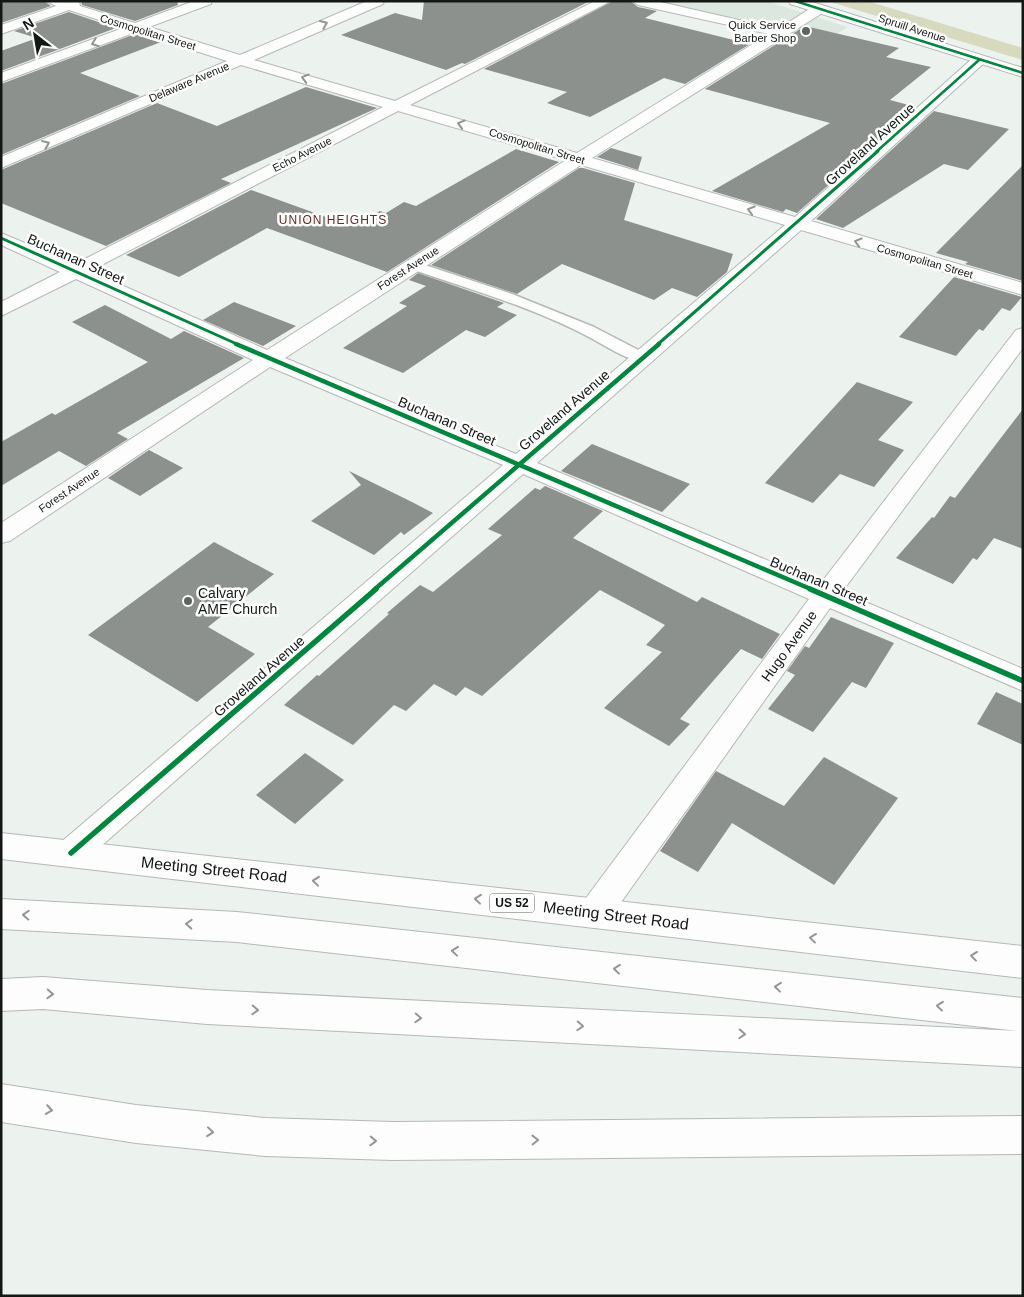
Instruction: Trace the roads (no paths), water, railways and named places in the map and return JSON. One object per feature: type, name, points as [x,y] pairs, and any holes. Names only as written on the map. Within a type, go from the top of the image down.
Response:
[{"type":"main road","name":"Cosmopolitan Street","points":[[52,1],[240,60],[1023,289]]},
{"type":"main road","points":[[1,30],[84,1]]},
{"type":"main road","points":[[1,78],[206,1]]},
{"type":"main road","name":"Delaware Avenue","points":[[1,163],[378,1]]},
{"type":"main road","name":"Echo Avenue","points":[[1,310],[398,105],[605,1]]},
{"type":"main road","points":[[638,1],[780,33]]},
{"type":"main road","name":"Spruill Avenue","points":[[795,1],[1023,73]]},
{"type":"main road","name":"Forest Avenue","points":[[1,535],[267,358],[819,9]]},
{"type":"main road","name":"Groveland Avenue","points":[[71,853],[798,224],[979,60]]},
{"type":"main road","name":"Buchanan Street","points":[[1,238],[267,358],[520,464],[1023,681]]},
{"type":"main road","name":"Hugo Avenue","points":[[595,912],[825,596],[1023,334]]},
{"type":"main road","name":"Meeting Street Road","points":[[1,846],[1023,962]]},
{"type":"main road","points":[[1,914],[237,927],[1023,1015]]},
{"type":"main road","points":[[1,994],[42,993],[207,1008],[1023,1049]]},
{"type":"main road","points":[[1,1103],[136,1124],[265,1138],[402,1141],[1023,1135]]},
{"type":"lane","points":[[413,265],[507,297],[588,330],[642,358]]},
{"type":"place","name":"Quick Service Barber Shop","points":[[806,31]]},
{"type":"place","name":"Calvary AME Church","points":[[188,601]]},
{"type":"district","name":"UNION HEIGHTS","points":[[333,220]]}]
